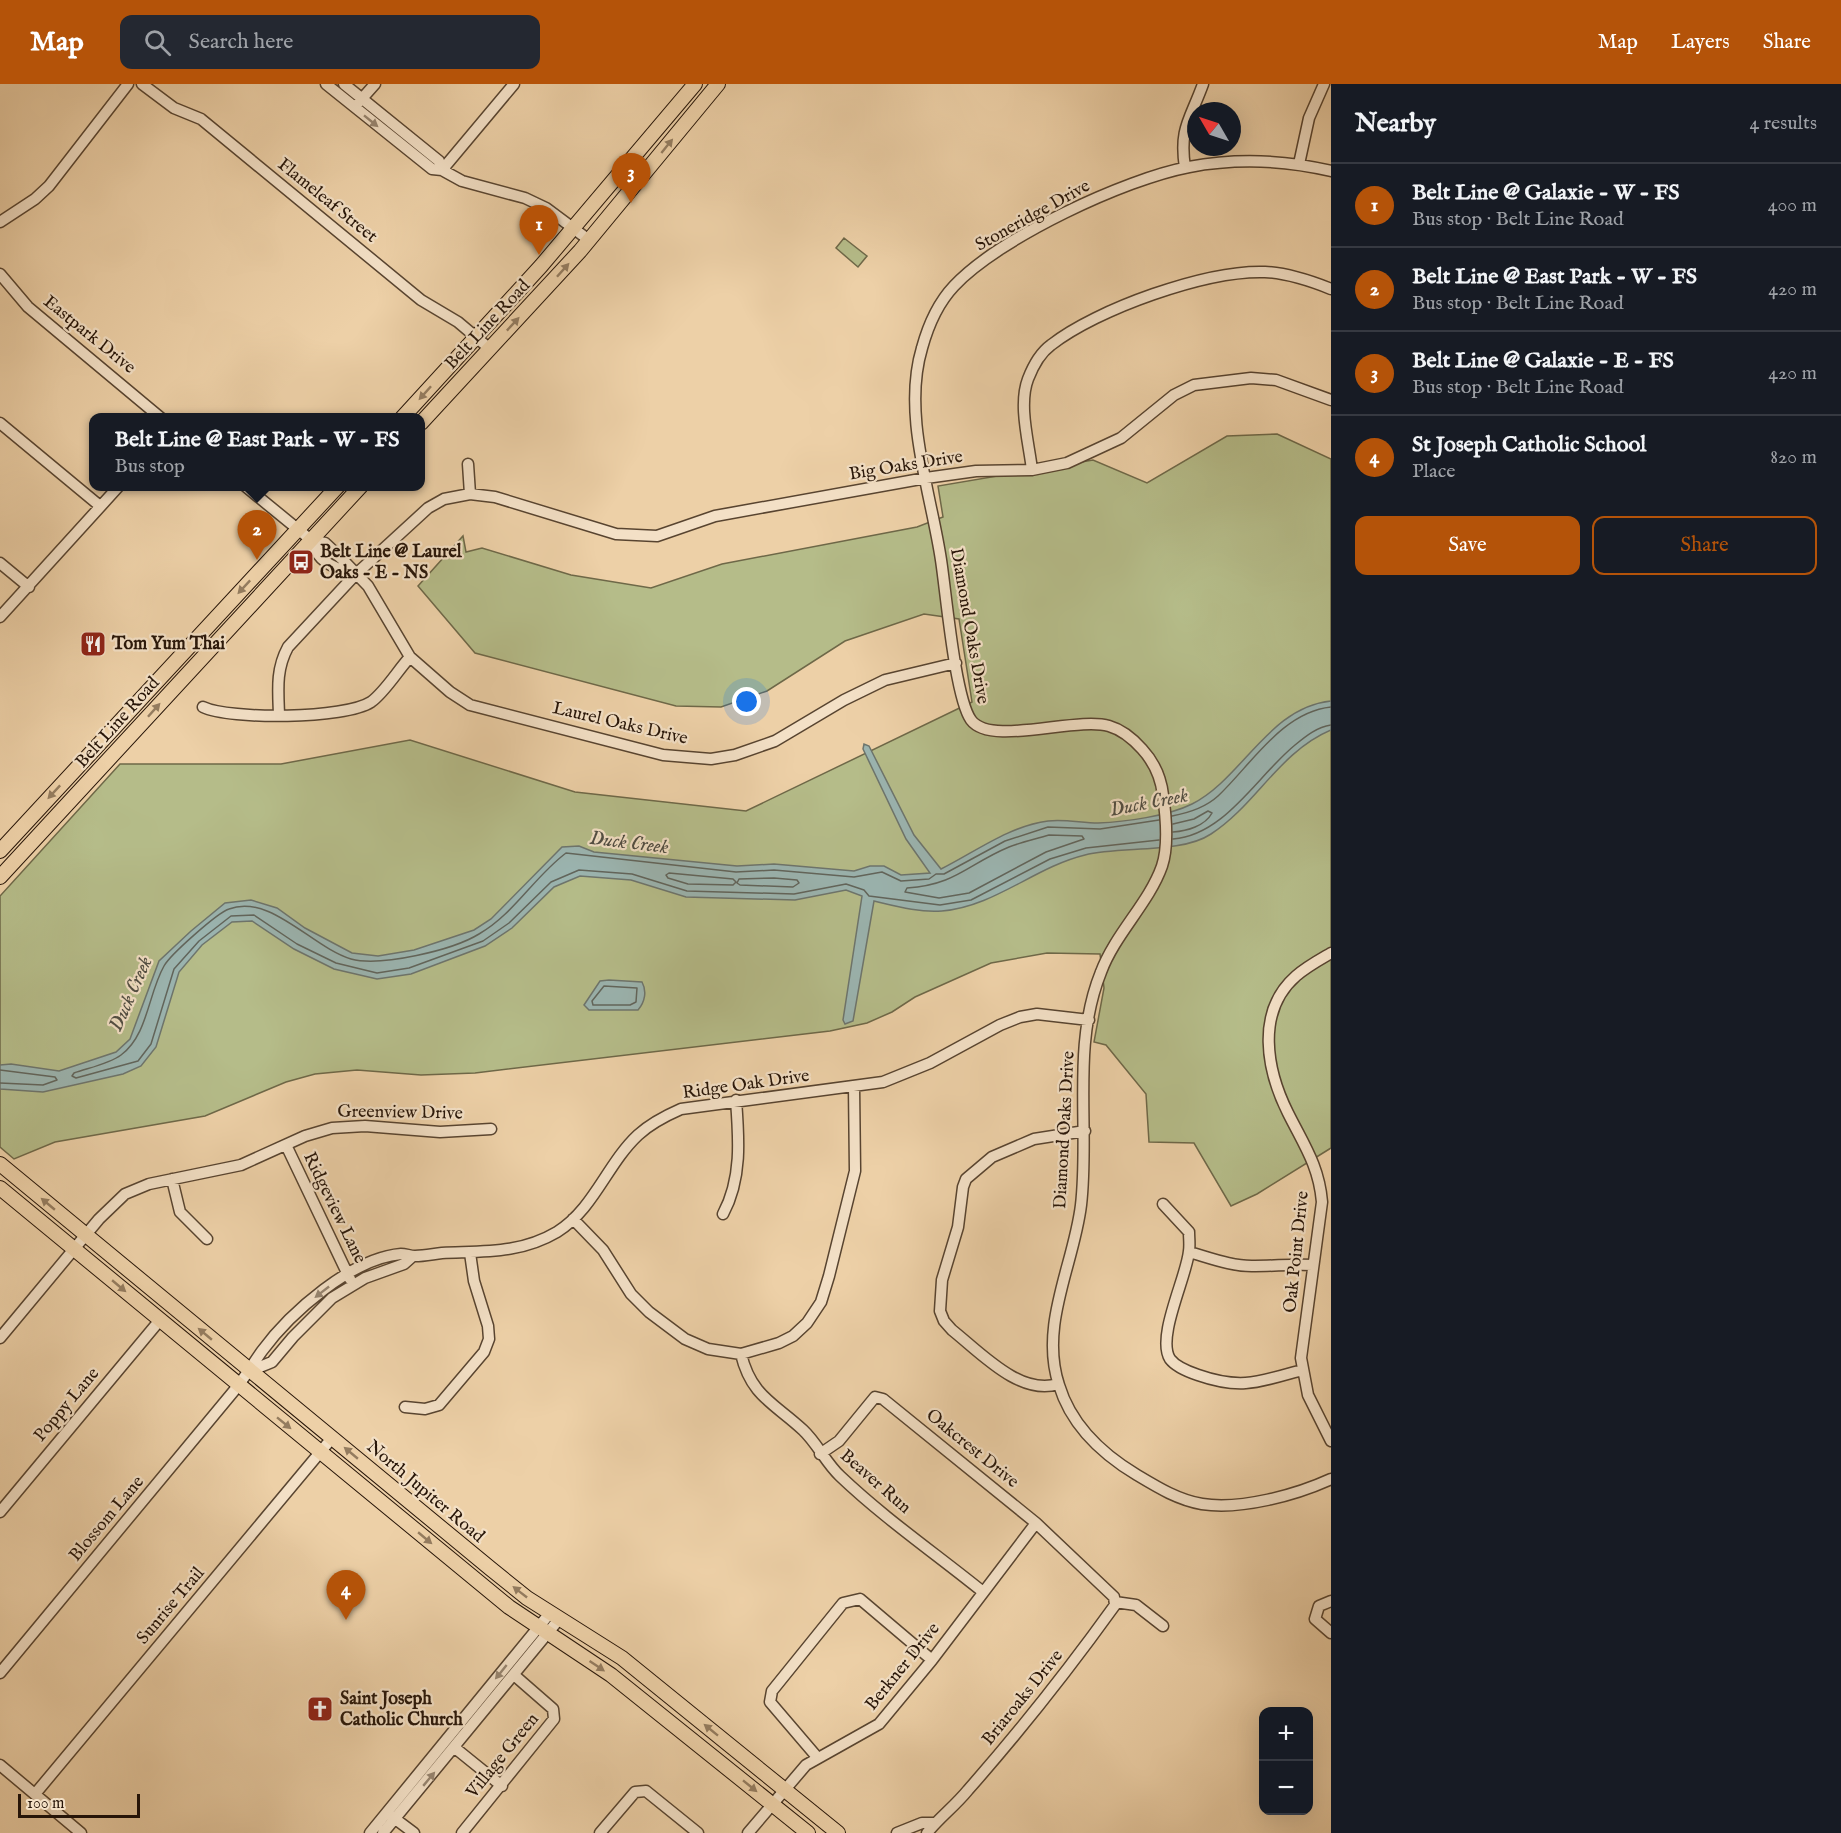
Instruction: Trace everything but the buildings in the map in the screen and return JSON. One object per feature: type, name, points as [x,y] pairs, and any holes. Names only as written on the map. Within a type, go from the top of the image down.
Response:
[{"type":"main road","name":"Belt Line Road","points":[[406,413],[574,229],[695,84]]},
{"type":"main road","name":"Belt Line Road","points":[[425,418],[590,240],[718,84]]},
{"type":"main road","name":"Belt Line Road","points":[[0,851],[333,491]]},
{"type":"main road","name":"Belt Line Road","points":[[0,877],[356,491]]},
{"type":"main road","points":[[228,604],[241,616]]},
{"type":"main road","points":[[101,741],[115,754]]},
{"type":"main road","name":"North Jupiter Road","points":[[0,1164],[465,1548],[555,1616],[622,1658],[838,1833]]},
{"type":"main road","name":"North Jupiter Road","points":[[0,1188],[513,1611],[611,1674],[808,1833]]},
{"type":"main road","points":[[380,1501],[391,1487]]},
{"type":"main road","points":[[453,1562],[465,1548]]},
{"type":"street","points":[[0,222],[35,199],[49,186],[128,84]]},
{"type":"street","name":"Flameleaf Street","points":[[142,84],[174,108],[201,119],[421,300],[447,315],[490,349]]},
{"type":"street","points":[[326,84],[424,164],[442,170],[462,181],[525,198],[546,208],[590,240]]},
{"type":"street","points":[[344,84],[439,161],[442,170]]},
{"type":"street","points":[[354,108],[375,84]]},
{"type":"street","points":[[442,170],[514,84]]},
{"type":"street","points":[[1185,168],[1181,145],[1183,129],[1194,110],[1203,84]]},
{"type":"street","points":[[1299,164],[1309,118],[1324,84]]},
{"type":"street","name":"Stoneridge Drive","points":[[926,478],[914,410],[915,376],[922,347],[937,309],[953,286],[982,261],[1094,199],[1185,168],[1258,161],[1299,164],[1331,171]]},
{"type":"street","points":[[1032,470],[1025,400],[1027,381],[1041,355],[1051,345],[1079,327],[1170,287],[1233,274],[1265,272],[1312,281],[1331,289]]},
{"type":"street","name":"Eastpark Drive","points":[[0,274],[28,307],[156,413]]},
{"type":"street","name":"Big Oaks Drive","points":[[279,714],[277,678],[281,659],[288,647],[355,575],[428,508],[444,499],[470,494],[495,498],[616,534],[657,536],[715,516],[926,478],[976,471],[1032,470],[1066,463],[1121,438],[1174,395],[1194,385],[1251,378],[1276,380],[1331,400]]},
{"type":"street","points":[[0,423],[100,506]]},
{"type":"street","points":[[468,464],[470,494]]},
{"type":"street","name":"Diamond Oaks Drive","points":[[926,478],[956,663],[968,714],[974,725],[989,732],[1089,723],[1109,726],[1126,733],[1148,755],[1159,778],[1164,811],[1165,853],[1161,870],[1113,946],[1099,974],[1089,1020],[1081,1072],[1084,1131],[1080,1208],[1052,1341],[1058,1384],[1072,1415],[1096,1445],[1128,1469],[1167,1493],[1202,1504],[1232,1504],[1304,1491],[1331,1479]]},
{"type":"street","points":[[0,617],[114,491]]},
{"type":"street","points":[[251,491],[311,540]]},
{"type":"street","name":"Laurel Oaks Drive","points":[[311,540],[325,543],[368,586],[410,657],[450,692],[470,705],[663,754],[711,759],[735,755],[775,741],[844,700],[885,680],[956,663]]},
{"type":"street","points":[[0,563],[29,587]]},
{"type":"street","points":[[203,707],[215,713],[249,716],[336,713],[371,701],[410,657]]},
{"type":"street","name":"Oak Point Drive","points":[[1331,953],[1296,976],[1288,985],[1278,1002],[1268,1037],[1268,1059],[1277,1088],[1313,1160],[1327,1202],[1313,1265],[1302,1370],[1308,1395],[1331,1441]]},
{"type":"street","name":"Ridge Oak Drive","points":[[250,1371],[261,1352],[285,1326],[326,1289],[348,1274],[379,1260],[402,1254],[413,1256],[524,1248],[557,1232],[573,1220],[596,1193],[621,1154],[638,1135],[657,1120],[681,1109],[854,1086],[904,1075],[1020,1017],[1037,1014],[1089,1020]]},
{"type":"street","points":[[573,1220],[603,1250],[631,1294],[649,1312],[685,1339],[708,1349],[741,1354],[767,1348],[793,1336],[807,1323],[821,1302],[855,1171],[854,1086]]},
{"type":"street","points":[[723,1214],[729,1203],[740,1155],[736,1100]]},
{"type":"street","name":"Greenview Drive","points":[[0,1338],[99,1219],[126,1194],[149,1184],[241,1165],[319,1131],[345,1127],[440,1132],[491,1129]]},
{"type":"street","points":[[1058,1384],[1047,1387],[1027,1386],[952,1330],[944,1321],[940,1311],[942,1280],[958,1227],[963,1187],[973,1171],[992,1157],[1034,1140],[1084,1131]]},
{"type":"street","name":"Ridgeview Lane","points":[[286,1145],[353,1285]]},
{"type":"street","points":[[172,1179],[180,1212],[207,1239]]},
{"type":"street","points":[[1163,1204],[1189,1232],[1189,1252],[1169,1325],[1167,1351],[1171,1360],[1186,1371],[1223,1383],[1251,1384],[1302,1370]]},
{"type":"street","points":[[1189,1252],[1228,1263],[1254,1266],[1313,1265]]},
{"type":"street","points":[[405,1407],[425,1409],[439,1405],[484,1352],[489,1339],[488,1326],[474,1281],[470,1253]]},
{"type":"street","name":"Ridge Oak Drive","points":[[250,1371],[272,1362],[332,1298],[382,1271],[404,1264],[413,1256]]},
{"type":"street","name":"Poppy Lane","points":[[0,1512],[160,1320]]},
{"type":"street","name":"Beaver Run","points":[[741,1354],[746,1375],[755,1388],[769,1404],[805,1431],[820,1454],[848,1483],[983,1592]]},
{"type":"street","name":"Blossom Lane","points":[[0,1673],[250,1371]]},
{"type":"street","name":"Oakcrest Drive","points":[[820,1454],[839,1441],[875,1397],[883,1399],[1036,1523],[1104,1586],[1114,1597],[1114,1602]]},
{"type":"street","name":"Sunrise Trail","points":[[35,1794],[332,1438]]},
{"type":"street","name":"Berkner Drive","points":[[748,1833],[784,1789],[817,1757],[853,1740],[879,1724],[932,1660],[1036,1523]]},
{"type":"street","points":[[817,1757],[770,1702],[771,1691],[843,1603],[860,1599],[932,1660]]},
{"type":"street","points":[[1331,1601],[1319,1606],[1315,1613],[1315,1619],[1331,1633]]},
{"type":"street","points":[[1114,1602],[1136,1605],[1163,1626]]},
{"type":"street","name":"Briaroaks Drive","points":[[927,1833],[934,1823],[955,1806],[1078,1658],[1115,1605],[1114,1602]]},
{"type":"street","points":[[370,1833],[391,1815],[455,1748],[514,1675],[555,1616]]},
{"type":"street","points":[[383,1833],[391,1815],[544,1631]]},
{"type":"street","name":"Village Green","points":[[462,1833],[550,1726],[555,1714],[514,1675]]},
{"type":"street","points":[[455,1748],[502,1786]]},
{"type":"street","points":[[0,1765],[77,1832]]},
{"type":"street","points":[[600,1833],[634,1792],[640,1790],[646,1791],[698,1833]]},
{"type":"street","points":[[391,1815],[414,1833]]},
{"type":"street","name":"Briaroaks Drive","points":[[897,1833],[922,1822],[934,1823]]},
{"type":"green space","points":[[844,238],[867,256],[858,267],[836,248]]},
{"type":"green space","points":[[1277,434],[1331,459],[1331,1148],[1257,1194],[1231,1206],[1194,1143],[1149,1142],[1146,1094],[1106,1045],[1094,1042],[1104,988],[1100,954],[1047,953],[991,963],[915,997],[892,1012],[867,1023],[830,1031],[475,1073],[421,1075],[357,1070],[315,1074],[286,1082],[205,1116],[55,1142],[14,1159],[0,1147],[0,896],[120,764],[281,764],[410,740],[575,792],[746,811],[972,702],[959,619],[924,614],[845,641],[767,691],[721,707],[676,706],[475,653],[418,586],[463,536],[466,552],[482,548],[571,575],[651,588],[722,564],[917,527],[943,517],[938,486],[1093,460],[1147,483],[1227,436]]},
{"type":"water","points":[[1331,701],[1331,730],[1297,751],[1227,822],[1198,840],[1167,847],[1085,855],[1049,868],[997,895],[961,908],[925,911],[874,901],[853,1021],[845,1024],[843,1020],[862,896],[846,890],[795,900],[686,897],[631,880],[580,876],[554,887],[512,928],[485,946],[411,974],[377,979],[334,969],[294,949],[252,921],[232,922],[202,945],[179,972],[156,1047],[141,1066],[123,1074],[43,1092],[0,1089],[0,1065],[11,1064],[59,1071],[116,1052],[130,1039],[159,961],[225,903],[251,900],[277,908],[305,928],[352,953],[378,956],[414,950],[474,930],[491,919],[562,847],[579,846],[594,852],[737,866],[774,864],[854,871],[870,866],[884,866],[901,875],[930,873],[906,839],[863,749],[864,744],[869,746],[914,835],[941,869],[993,840],[1034,824],[1048,821],[1098,823],[1146,818],[1192,804],[1210,793],[1257,745],[1290,716],[1309,706]]},
{"type":"water","points":[[600,981],[642,982],[644,996],[638,1010],[589,1010],[584,1005]]},
{"type":"place","name":"Belt Line @ Galaxie - E - FS","points":[[631,203]]},
{"type":"place","name":"Belt Line @ Galaxie - W - FS","points":[[539,255]]},
{"type":"place","name":"Belt Line @ East Park - W - FS","points":[[257,560]]},
{"type":"place","name":"Belt Line @ Laurel Oaks - E - NS","points":[[301,562]]},
{"type":"place","name":"Tom Yum Thai","points":[[93,644]]},
{"type":"place","name":"St Joseph Catholic School","points":[[346,1620]]},
{"type":"place","name":"Saint Joseph Catholic Church","points":[[320,1709]]},
{"type":"water label","name":"Duck Creek","points":[[1149,803]]},
{"type":"water label","name":"Duck Creek","points":[[629,843]]},
{"type":"water label","name":"Duck Creek","points":[[131,994]]}]
